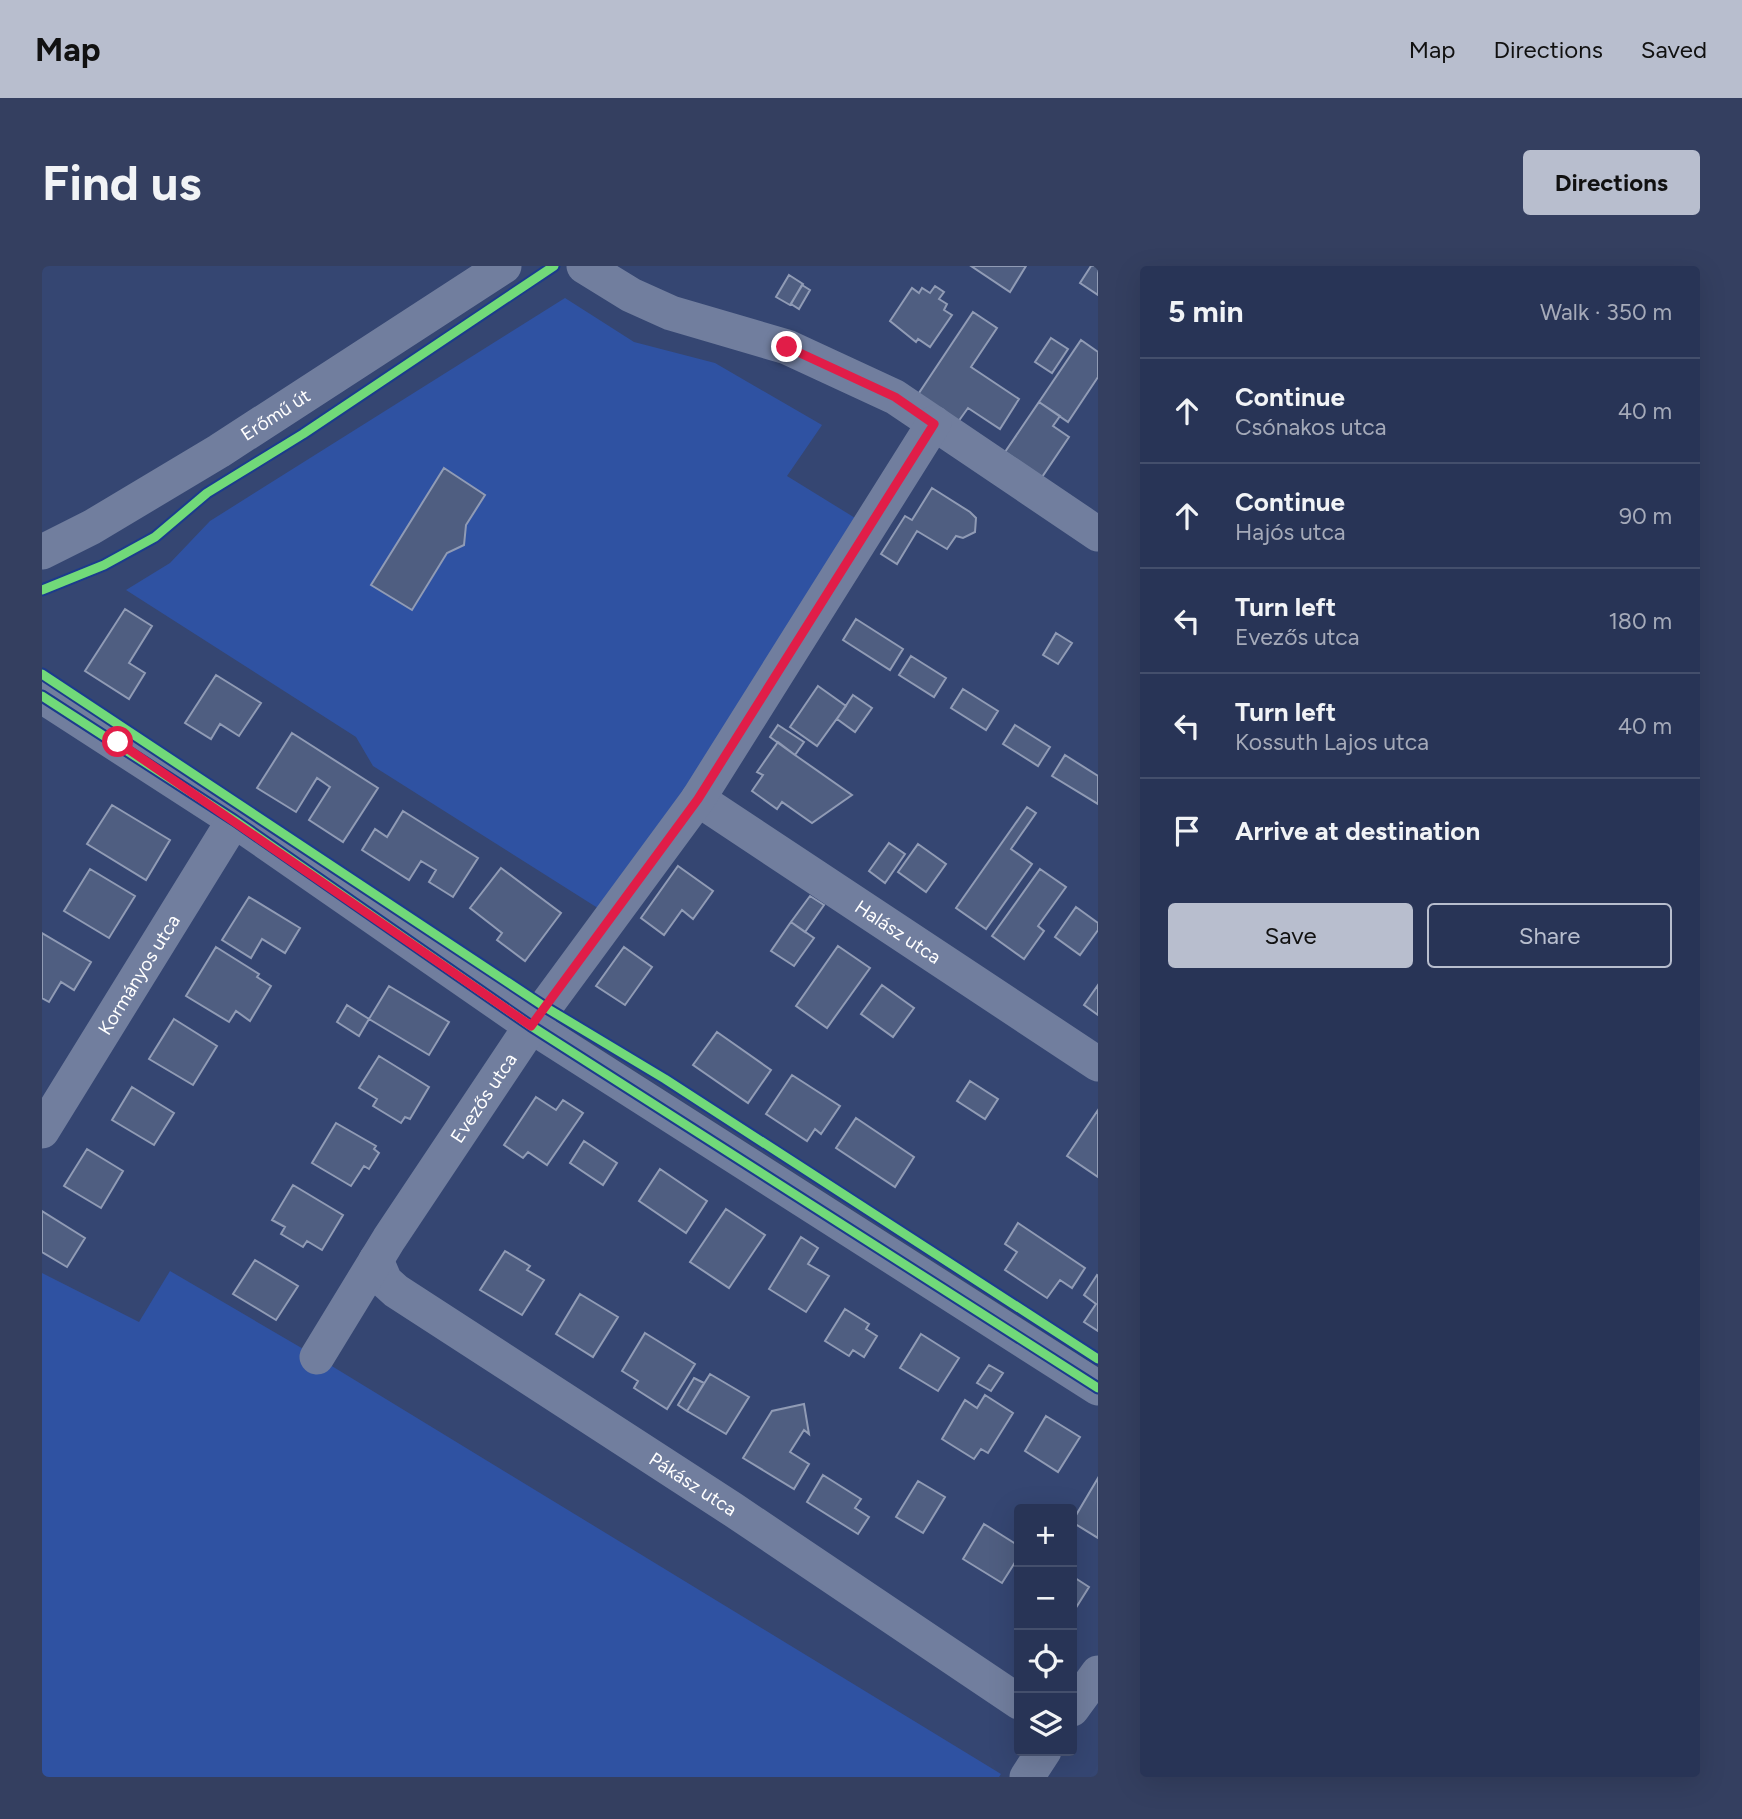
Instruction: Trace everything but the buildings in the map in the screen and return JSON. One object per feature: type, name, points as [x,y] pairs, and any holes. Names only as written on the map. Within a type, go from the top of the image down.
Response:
[{"type":"street","name":"Erőmű út","points":[[42,552],[92,527],[219,452],[504,266]]},
{"type":"street","points":[[584,266],[631,295],[671,313],[787,347],[895,397],[1098,534]]},
{"type":"street","name":"Evezős utca","points":[[317,1357],[376,1260],[531,1026],[698,799],[934,424]]},
{"type":"street","points":[[42,696],[234,820],[531,1026],[1098,1388]]},
{"type":"street","name":"Halász utca","points":[[698,799],[1098,1064]]},
{"type":"street","name":"Kormányos utca","points":[[42,1131],[234,820]]},
{"type":"street","name":"Pákász utca","points":[[376,1260],[384,1281],[396,1291],[733,1509],[1014,1699]]},
{"type":"street","points":[[1077,1702],[1098,1673]]},
{"type":"street","points":[[1027,1777],[1041,1756]]},
{"type":"shaded area","points":[[565,298],[634,342],[715,363],[822,425],[787,476],[873,529],[612,917],[373,766],[356,737],[126,590],[170,563],[210,521]]},
{"type":"shaded area","points":[[170,1271],[317,1357],[1001,1774],[999,1777],[42,1777],[42,1273],[139,1322]]},
{"type":"cycle path","points":[[42,590],[104,565],[155,537],[207,493],[303,434],[554,266]]},
{"type":"cycle path","points":[[42,674],[545,1007],[665,1079],[1098,1359]]},
{"type":"cycle path","points":[[42,696],[234,820],[531,1026],[1098,1388]]},
{"type":"route","points":[[118,742],[531,1026],[698,799],[934,424],[895,397],[787,347]]}]
